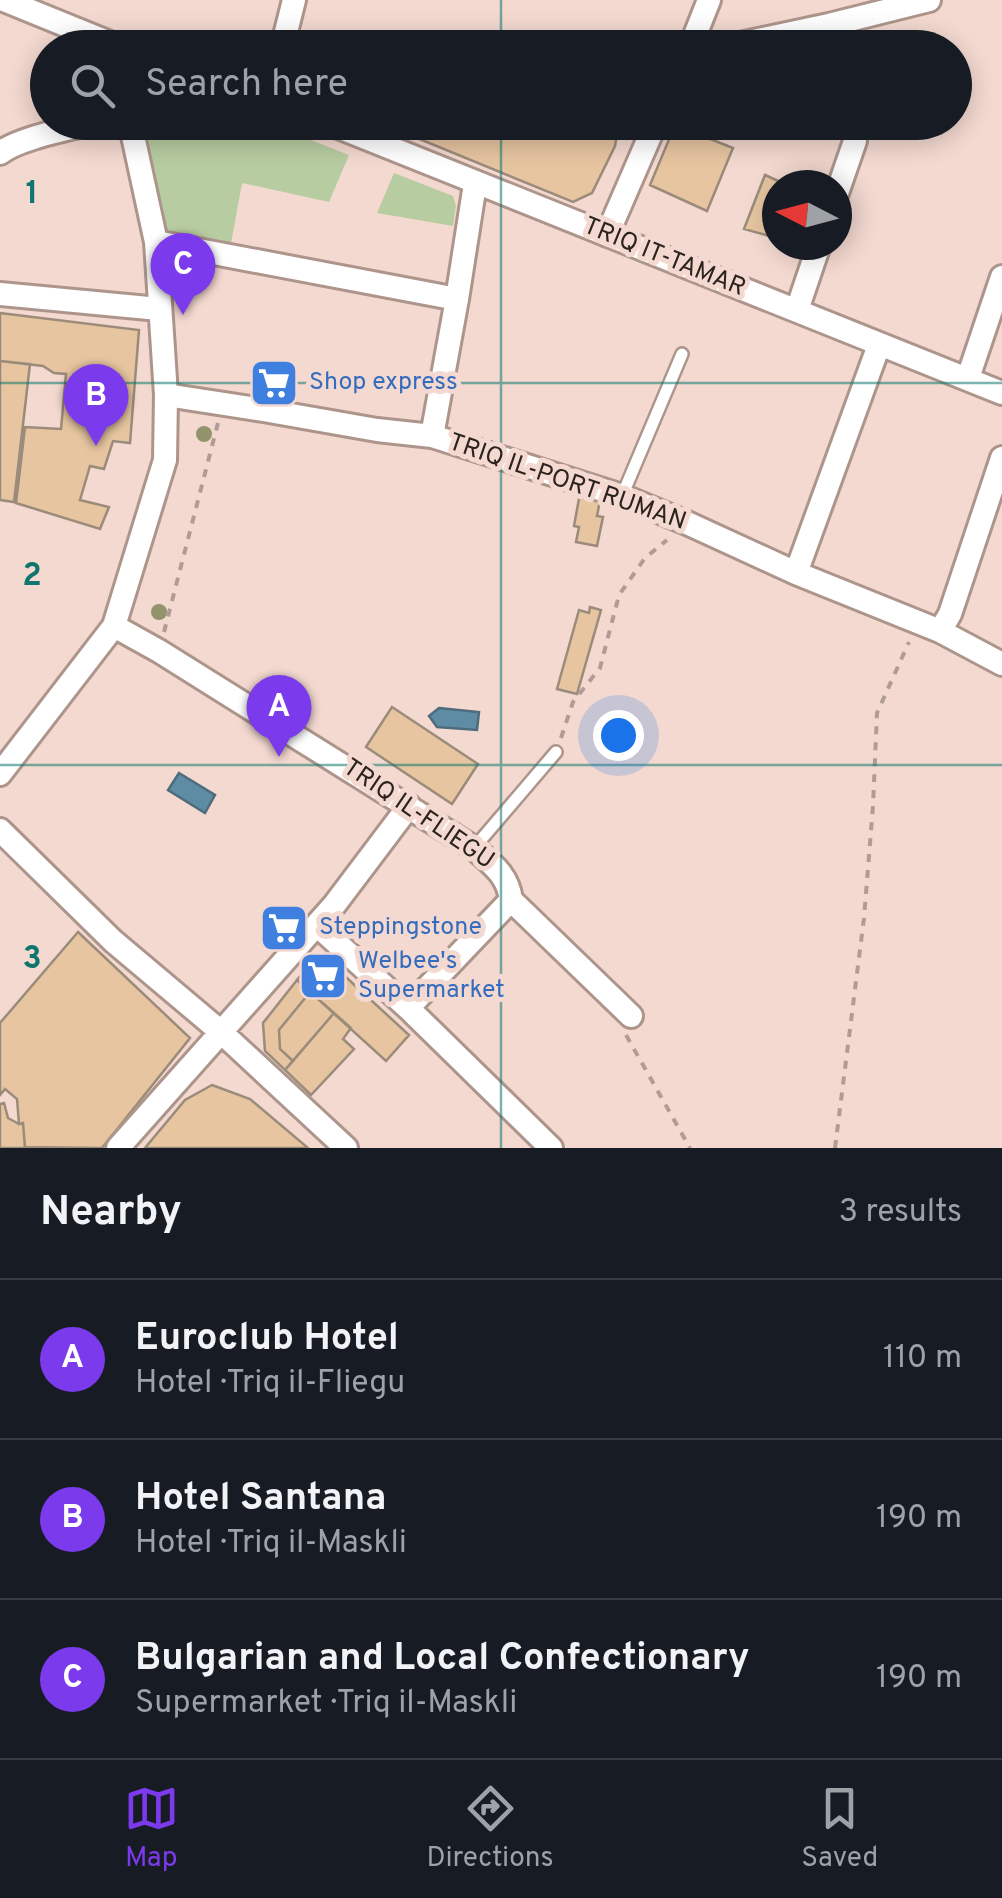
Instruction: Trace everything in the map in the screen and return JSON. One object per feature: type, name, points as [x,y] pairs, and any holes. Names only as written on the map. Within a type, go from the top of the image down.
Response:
[{"type":"street","points":[[4,0],[78,30]]},
{"type":"street","points":[[286,30],[294,0]]},
{"type":"street","points":[[697,30],[709,0]]},
{"type":"street","points":[[848,30],[930,0]]},
{"type":"street","points":[[0,153],[32,140]]},
{"type":"street","points":[[0,774],[114,626],[165,460],[166,396],[156,242],[134,140]]},
{"type":"street","name":"TRIQ IT-TAMAR","points":[[369,140],[1002,392]]},
{"type":"street","points":[[608,235],[648,140]]},
{"type":"street","points":[[845,170],[855,140]]},
{"type":"street","points":[[432,436],[475,184]]},
{"type":"street","points":[[156,242],[457,299]]},
{"type":"street","points":[[796,310],[814,260]]},
{"type":"street","points":[[968,378],[1002,277]]},
{"type":"street","points":[[0,294],[159,309]]},
{"type":"street","points":[[796,573],[879,345]]},
{"type":"street","name":"TRIQ IL-PORT RUMAN","points":[[166,396],[432,436],[622,496],[940,631],[1002,664]]},
{"type":"street","points":[[940,631],[950,614],[1002,458]]},
{"type":"street","name":"TRIQ IL-FLIEGU","points":[[114,626],[474,848],[501,871],[512,900],[631,1016]]},
{"type":"street","points":[[118,1148],[336,904],[409,806]]},
{"type":"street","points":[[0,830],[113,941],[221,1032],[338,1143]]},
{"type":"street","points":[[408,1008],[512,900]]},
{"type":"street","points":[[317,925],[551,1148]]},
{"type":"lane","points":[[622,496],[682,354]]},
{"type":"lane","points":[[474,848],[556,752]]},
{"type":"path","points":[[160,651],[223,404]]},
{"type":"path","points":[[556,752],[572,702],[600,668],[619,596],[645,558],[688,523]]},
{"type":"path","points":[[835,1148],[864,918],[877,713],[911,638],[940,631]]},
{"type":"path","points":[[631,1016],[625,1036],[690,1148]]},
{"type":"green space","points":[[146,140],[311,140],[349,155],[329,202],[242,183],[230,249],[167,236],[160,226]]},
{"type":"green space","points":[[394,173],[453,196],[453,226],[377,213]]},
{"type":"water","points":[[439,708],[479,712],[477,730],[437,727],[429,716]]},
{"type":"water","points":[[179,773],[215,795],[205,813],[168,790]]},
{"type":"building","points":[[422,140],[616,140],[592,193],[573,202]]},
{"type":"building","points":[[669,140],[713,140],[733,148],[707,211],[650,185]]},
{"type":"building","points":[[762,183],[762,234],[744,229]]},
{"type":"building","points":[[0,313],[139,330],[130,443],[113,441],[104,469],[90,466],[80,500],[109,507],[100,529],[16,503],[25,427],[61,429],[66,374],[43,366],[0,361]]},
{"type":"building","points":[[0,361],[30,364],[14,502],[0,500]]},
{"type":"building","points":[[580,493],[601,496],[597,516],[603,517],[597,546],[576,542],[579,527],[574,526]]},
{"type":"building","points":[[590,607],[601,610],[577,694],[557,689],[579,610],[589,613]]},
{"type":"building","points":[[392,707],[478,764],[452,804],[366,747]]},
{"type":"building","points":[[78,932],[190,1038],[102,1148],[25,1147],[17,1099],[5,1089],[0,1095],[0,1023]]},
{"type":"building","points":[[323,956],[409,1035],[386,1061],[297,980],[313,961]]},
{"type":"building","points":[[297,980],[310,992],[279,1030],[280,1049],[293,1061],[285,1070],[265,1051],[263,1023]]},
{"type":"building","points":[[310,992],[334,1013],[293,1061],[280,1049],[279,1030]]},
{"type":"building","points":[[334,1013],[351,1028],[343,1039],[354,1049],[311,1095],[285,1070]]},
{"type":"building","points":[[212,1085],[250,1099],[308,1148],[145,1148],[185,1100]]},
{"type":"building","points":[[4,1103],[8,1118],[23,1123],[25,1148],[0,1148],[0,1104]]},
{"type":"place","name":"Bulgarian and Local Confectionary","points":[[183,315]]},
{"type":"place","name":"Shop express","points":[[274,383]]},
{"type":"place","name":"Hotel Santana","points":[[96,446]]},
{"type":"place","name":"Euroclub Hotel","points":[[279,757]]},
{"type":"place","name":"Steppingstone","points":[[284,928]]},
{"type":"place","name":"Welbee's Supermarket","points":[[323,976]]}]
